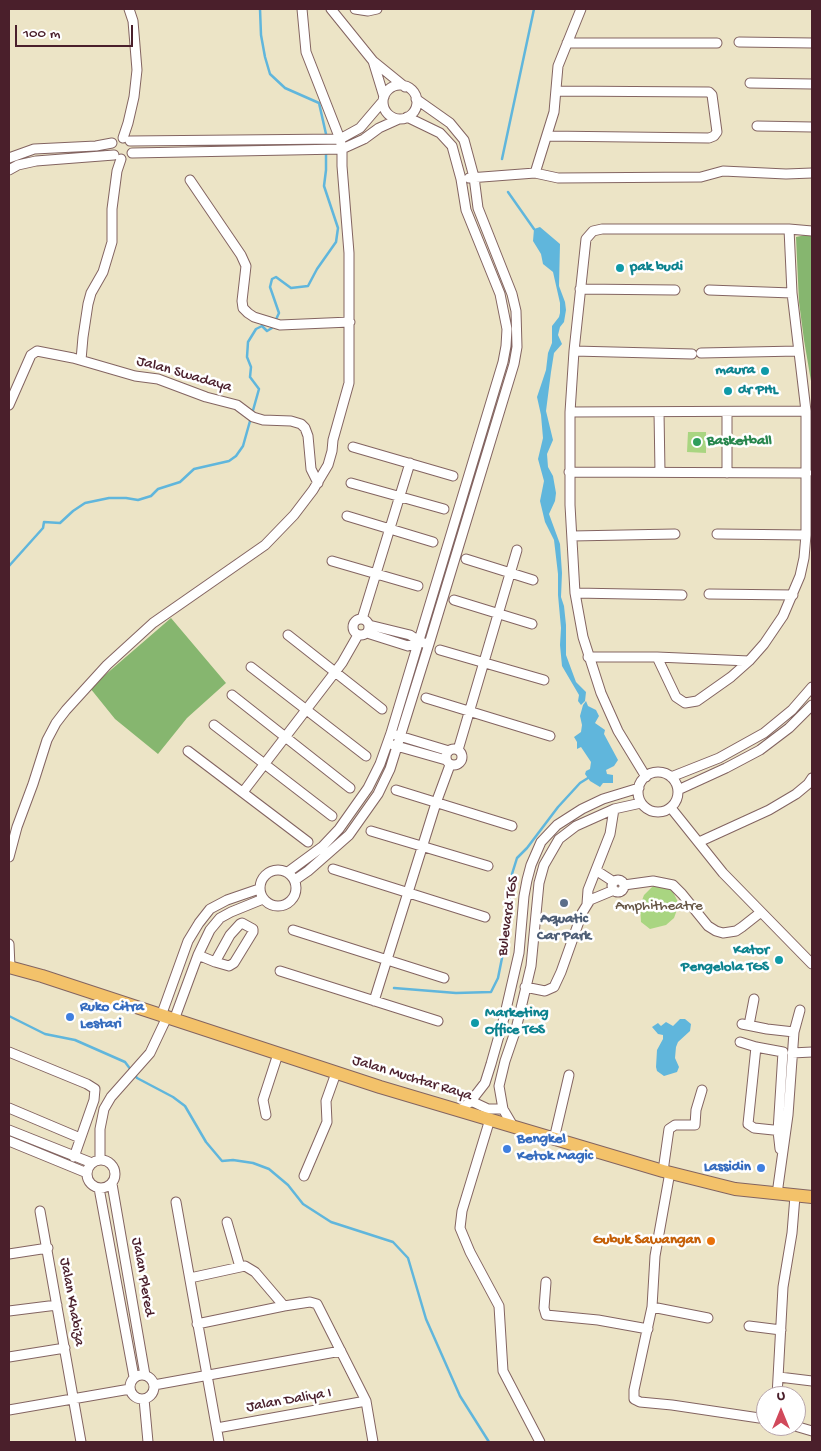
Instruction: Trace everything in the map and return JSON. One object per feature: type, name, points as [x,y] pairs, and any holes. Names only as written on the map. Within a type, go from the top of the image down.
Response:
[{"type":"highway","name":"Jalan Muchtar Raya","points":[[10,967],[336,1073],[666,1172],[735,1189],[812,1197]]},
{"type":"street","points":[[126,139],[136,70],[133,21],[129,9]]},
{"type":"street","points":[[9,857],[17,827],[47,740],[56,722],[107,665],[153,623],[264,545],[288,522],[318,483],[331,458],[333,440],[348,389],[350,373],[349,253],[340,139],[306,52],[302,9]]},
{"type":"street","points":[[295,880],[332,851],[349,834],[365,814],[382,786],[401,737],[518,347],[516,311],[512,294],[478,208],[474,177],[464,140],[450,123],[416,99],[412,91],[373,61],[331,9]]},
{"type":"street","points":[[355,9],[368,11],[377,9]]},
{"type":"street","points":[[535,173],[554,112],[558,66],[580,9]]},
{"type":"street","points":[[739,42],[812,43]]},
{"type":"street","points":[[567,43],[717,43]]},
{"type":"street","points":[[288,872],[322,847],[355,808],[380,764],[419,642],[503,362],[506,346],[507,329],[500,294],[466,210],[461,179],[452,146],[440,133],[387,113],[373,61]]},
{"type":"street","points":[[750,83],[812,84]]},
{"type":"street","points":[[9,158],[34,148],[96,146],[112,144],[119,138],[340,139],[360,128],[392,88],[405,87]]},
{"type":"street","points":[[547,136],[710,138],[717,132],[712,95],[709,92],[556,92]]},
{"type":"street","points":[[9,170],[18,165],[36,161],[126,158],[132,153],[342,150],[364,139],[379,128],[414,112],[416,99]]},
{"type":"street","points":[[757,126],[812,127]]},
{"type":"street","points":[[126,139],[132,145],[132,153]]},
{"type":"street","points":[[112,144],[112,152],[118,157]]},
{"type":"street","points":[[81,360],[89,298],[103,272],[112,242],[112,209],[118,171],[118,157]]},
{"type":"street","points":[[461,179],[535,173],[558,178],[701,177],[723,171],[786,174],[812,173]]},
{"type":"street","points":[[190,180],[241,255],[246,266],[243,308],[254,317],[280,325],[350,322]]},
{"type":"street","points":[[657,656],[676,697],[686,703],[693,703],[711,692],[749,661],[783,616],[793,595],[802,567],[806,535],[806,411],[792,293],[789,229]]},
{"type":"street","points":[[646,776],[622,737],[600,693],[583,637],[575,593],[569,472],[570,412],[574,351],[586,239],[590,233],[596,230],[789,229],[812,231]]},
{"type":"street","points":[[580,290],[675,290]]},
{"type":"street","points":[[709,290],[792,293]]},
{"type":"street","name":"Jalan Swadaya","points":[[9,406],[34,352],[39,351],[81,360],[136,376],[167,382],[206,397],[237,405],[253,417],[263,420],[291,421],[301,424],[308,436],[311,469],[318,483]]},
{"type":"street","points":[[574,351],[696,354],[798,351]]},
{"type":"street","points":[[570,412],[806,411]]},
{"type":"street","points":[[660,412],[660,472]]},
{"type":"street","points":[[727,473],[728,412]]},
{"type":"street","points":[[353,447],[453,476]]},
{"type":"street","points":[[243,792],[335,672],[364,628],[376,574],[410,463]]},
{"type":"street","points":[[569,472],[807,474]]},
{"type":"street","points":[[351,482],[444,509]]},
{"type":"street","points":[[347,516],[433,542]]},
{"type":"street","points":[[572,536],[675,534]]},
{"type":"street","points":[[717,534],[806,535]]},
{"type":"street","points":[[374,1001],[450,756],[469,711],[517,550]]},
{"type":"street","points":[[466,559],[534,580]]},
{"type":"street","points":[[332,560],[418,586]]},
{"type":"street","points":[[575,593],[682,595]]},
{"type":"street","points":[[709,594],[793,595]]},
{"type":"street","points":[[454,600],[532,624]]},
{"type":"street","points":[[364,628],[410,636],[419,642],[429,644]]},
{"type":"street","points":[[288,635],[382,709]]},
{"type":"street","points":[[440,650],[544,680]]},
{"type":"street","points":[[588,656],[657,656],[749,661]]},
{"type":"street","points":[[251,667],[366,756]]},
{"type":"street","points":[[671,777],[718,758],[764,733],[792,710],[812,687]]},
{"type":"street","points":[[232,695],[350,788]]},
{"type":"street","points":[[426,698],[550,736]]},
{"type":"street","points":[[678,790],[760,750],[789,728],[812,704]]},
{"type":"street","points":[[214,725],[332,816]]},
{"type":"street","points":[[391,733],[450,756]]},
{"type":"street","points":[[388,743],[450,756]]},
{"type":"street","points":[[188,751],[308,842]]},
{"type":"street","points":[[659,772],[671,777],[676,783],[678,797],[671,808],[658,812],[652,811],[642,803],[639,796],[640,788],[646,776],[659,772]]},
{"type":"street","points":[[699,842],[769,810],[796,794],[812,778]]},
{"type":"street","name":"Bulevard TGS","points":[[459,1111],[471,1101],[485,1083],[497,1045],[519,953],[527,880],[541,842],[557,824],[582,809],[640,788]]},
{"type":"street","points":[[396,790],[512,826]]},
{"type":"street","name":"Bulevard TGS","points":[[513,1126],[503,1109],[499,1086],[531,966],[539,883],[548,858],[559,840],[584,821],[614,810],[642,803]]},
{"type":"street","points":[[671,808],[723,873],[812,964]]},
{"type":"street","points":[[587,904],[588,890],[610,834],[614,810]]},
{"type":"street","points":[[371,831],[488,866]]},
{"type":"street","points":[[333,869],[485,917]]},
{"type":"street","points":[[278,870],[288,872],[295,880],[296,893],[288,904],[274,906],[263,899],[260,889],[262,879],[269,872],[278,870]]},
{"type":"street","points":[[597,871],[614,886]]},
{"type":"street","points":[[525,987],[545,991],[554,987],[562,972],[582,912],[587,904],[621,881],[624,885],[653,881],[673,885],[708,926],[723,933],[742,927],[761,912]]},
{"type":"street","points":[[167,1017],[188,941],[199,923],[210,909],[227,900],[260,889]]},
{"type":"street","points":[[87,1173],[96,1161],[104,1109],[111,1097],[150,1053],[210,930],[220,918],[263,899]]},
{"type":"street","points":[[198,955],[215,962],[228,966],[234,963],[253,929],[242,923],[240,924],[230,935],[215,962]]},
{"type":"street","points":[[293,930],[444,978]]},
{"type":"street","points":[[9,946],[10,967]]},
{"type":"street","points":[[280,971],[438,1021]]},
{"type":"street","points":[[754,999],[745,1024],[794,1032]]},
{"type":"street","points":[[782,1131],[794,1032],[800,1010]]},
{"type":"street","points":[[504,1018],[518,1020]]},
{"type":"street","points":[[740,1042],[783,1052],[783,1151],[778,1194]]},
{"type":"street","points":[[497,1045],[508,1050]]},
{"type":"street","points":[[756,1047],[748,1124],[754,1128],[782,1131]]},
{"type":"street","points":[[9,1052],[88,1084],[95,1089],[94,1100],[74,1156]]},
{"type":"street","points":[[792,1053],[812,1052]]},
{"type":"street","points":[[266,1115],[263,1100],[278,1054]]},
{"type":"street","points":[[304,1176],[328,1122],[326,1101],[336,1073]]},
{"type":"street","points":[[554,1139],[569,1075]]},
{"type":"street","points":[[485,1083],[499,1086]]},
{"type":"street","points":[[702,1090],[695,1112],[694,1125],[675,1124],[669,1129],[666,1172],[655,1256],[652,1307],[634,1390],[634,1398],[636,1401],[756,1418]]},
{"type":"street","points":[[471,1101],[488,1109],[503,1109]]},
{"type":"street","points":[[9,1108],[80,1138]]},
{"type":"street","points":[[490,1120],[462,1211],[460,1228],[499,1306],[504,1370],[540,1442]]},
{"type":"street","points":[[9,1130],[74,1156],[96,1161],[106,1160],[114,1167],[115,1179],[112,1184],[99,1188],[90,1183],[87,1173]]},
{"type":"street","points":[[9,1141],[87,1173]]},
{"type":"street","name":"Jalan Plered","points":[[112,1184],[145,1375]]},
{"type":"street","points":[[99,1188],[134,1377]]},
{"type":"street","points":[[778,1386],[783,1287],[792,1233],[795,1196]]},
{"type":"street","points":[[176,1202],[219,1442]]},
{"type":"street","name":"Jalan Khabiza","points":[[40,1211],[81,1442]]},
{"type":"street","points":[[227,1222],[240,1267]]},
{"type":"street","points":[[9,1254],[48,1248]]},
{"type":"street","points":[[190,1278],[245,1266],[255,1272],[284,1306]]},
{"type":"street","points":[[117,1281],[128,1278]]},
{"type":"street","points":[[546,1282],[544,1308],[546,1315],[598,1320],[648,1329]]},
{"type":"street","points":[[197,1324],[284,1306],[310,1302],[317,1304],[342,1350],[366,1401],[373,1442]]},
{"type":"street","points":[[9,1311],[57,1305]]},
{"type":"street","points":[[652,1307],[708,1318]]},
{"type":"street","points":[[749,1326],[781,1330]]},
{"type":"street","points":[[9,1357],[65,1348]]},
{"type":"street","points":[[154,1385],[342,1350]]},
{"type":"street","points":[[140,1374],[153,1380],[152,1394],[144,1399],[134,1397],[130,1389],[130,1384],[134,1377],[140,1374]]},
{"type":"street","points":[[779,1377],[812,1381]]},
{"type":"street","points":[[9,1410],[130,1389]]},
{"type":"street","points":[[144,1399],[148,1442]]},
{"type":"street","name":"Jalan Daliya I","points":[[217,1428],[366,1401]]},
{"type":"green space","points":[[812,235],[812,387],[799,302],[796,237]]},
{"type":"green space","name":"Basketball","points":[[688,432],[706,432],[706,453],[687,452]]},
{"type":"green space","points":[[171,618],[226,683],[187,718],[158,754],[115,719],[90,688]]},
{"type":"green space","name":"Amphitheatre","points":[[653,886],[672,890],[679,904],[674,918],[666,925],[650,929],[641,922],[640,906],[644,895]]},
{"type":"water","points":[[540,227],[560,244],[559,286],[566,310],[564,322],[560,327],[558,335],[562,344],[554,353],[546,411],[553,440],[547,454],[548,467],[553,476],[556,493],[555,501],[549,514],[560,544],[561,597],[566,625],[566,655],[576,682],[586,692],[585,701],[581,705],[578,701],[579,695],[562,666],[558,574],[554,540],[545,522],[540,501],[544,481],[538,459],[543,438],[537,397],[552,343],[552,326],[560,313],[560,303],[553,272],[543,264],[541,254],[533,241],[534,229]]},
{"type":"water","points":[[586,701],[588,706],[596,710],[599,716],[595,723],[605,730],[604,734],[618,760],[614,766],[606,770],[607,774],[613,775],[613,783],[603,783],[600,787],[590,781],[585,774],[590,769],[591,762],[581,747],[577,749],[577,742],[574,737],[581,732],[580,716]]},
{"type":"water","points":[[680,1019],[685,1019],[691,1024],[690,1031],[678,1042],[676,1047],[675,1058],[679,1067],[677,1072],[664,1076],[657,1071],[656,1067],[657,1050],[663,1035],[658,1034],[652,1027],[658,1023],[661,1026],[666,1022],[673,1026]]},
{"type":"waterway","points":[[9,566],[43,528],[44,522],[60,523],[85,503],[109,498],[138,500],[151,496],[158,489],[180,482],[194,469],[229,461],[236,456],[243,446],[259,389],[250,377],[251,367],[247,357],[248,342],[256,329],[262,326],[267,331],[272,328],[279,313],[270,287],[272,279],[276,277],[291,288],[308,286],[317,269],[336,242],[338,228],[324,186],[326,134],[319,103],[285,88],[270,74],[261,35],[260,9]]},
{"type":"waterway","points":[[502,159],[534,9]]},
{"type":"waterway","points":[[508,192],[534,229]]},
{"type":"waterway","points":[[394,988],[456,993],[491,992],[498,978],[505,943],[512,874],[517,858],[527,848],[558,807],[580,783],[588,778]]},
{"type":"waterway","points":[[9,1016],[45,1034],[75,1040],[125,1062],[137,1078],[173,1097],[185,1106],[206,1142],[222,1161],[233,1160],[253,1163],[269,1169],[288,1185],[303,1204],[331,1222],[393,1242],[408,1258],[426,1319],[460,1396],[489,1442]]},
{"type":"place","name":"pak budi","points":[[620,268]]},
{"type":"place","name":"maura","points":[[765,371]]},
{"type":"place","name":"dr PHL","points":[[728,391]]},
{"type":"place","name":"Basketball","points":[[697,442]]},
{"type":"place","name":"Aquatic Car Park","points":[[564,903]]},
{"type":"place","name":"Kator Pengelola TGS","points":[[779,960]]},
{"type":"place","name":"Ruko Citra Lestari","points":[[70,1017]]},
{"type":"place","name":"Marketing Office TGS","points":[[475,1023]]},
{"type":"place","name":"Bengkel Ketok Magic","points":[[507,1149]]},
{"type":"place","name":"Lassidin","points":[[761,1168]]},
{"type":"place","name":"Gubuk Sawangan","points":[[711,1241]]}]
